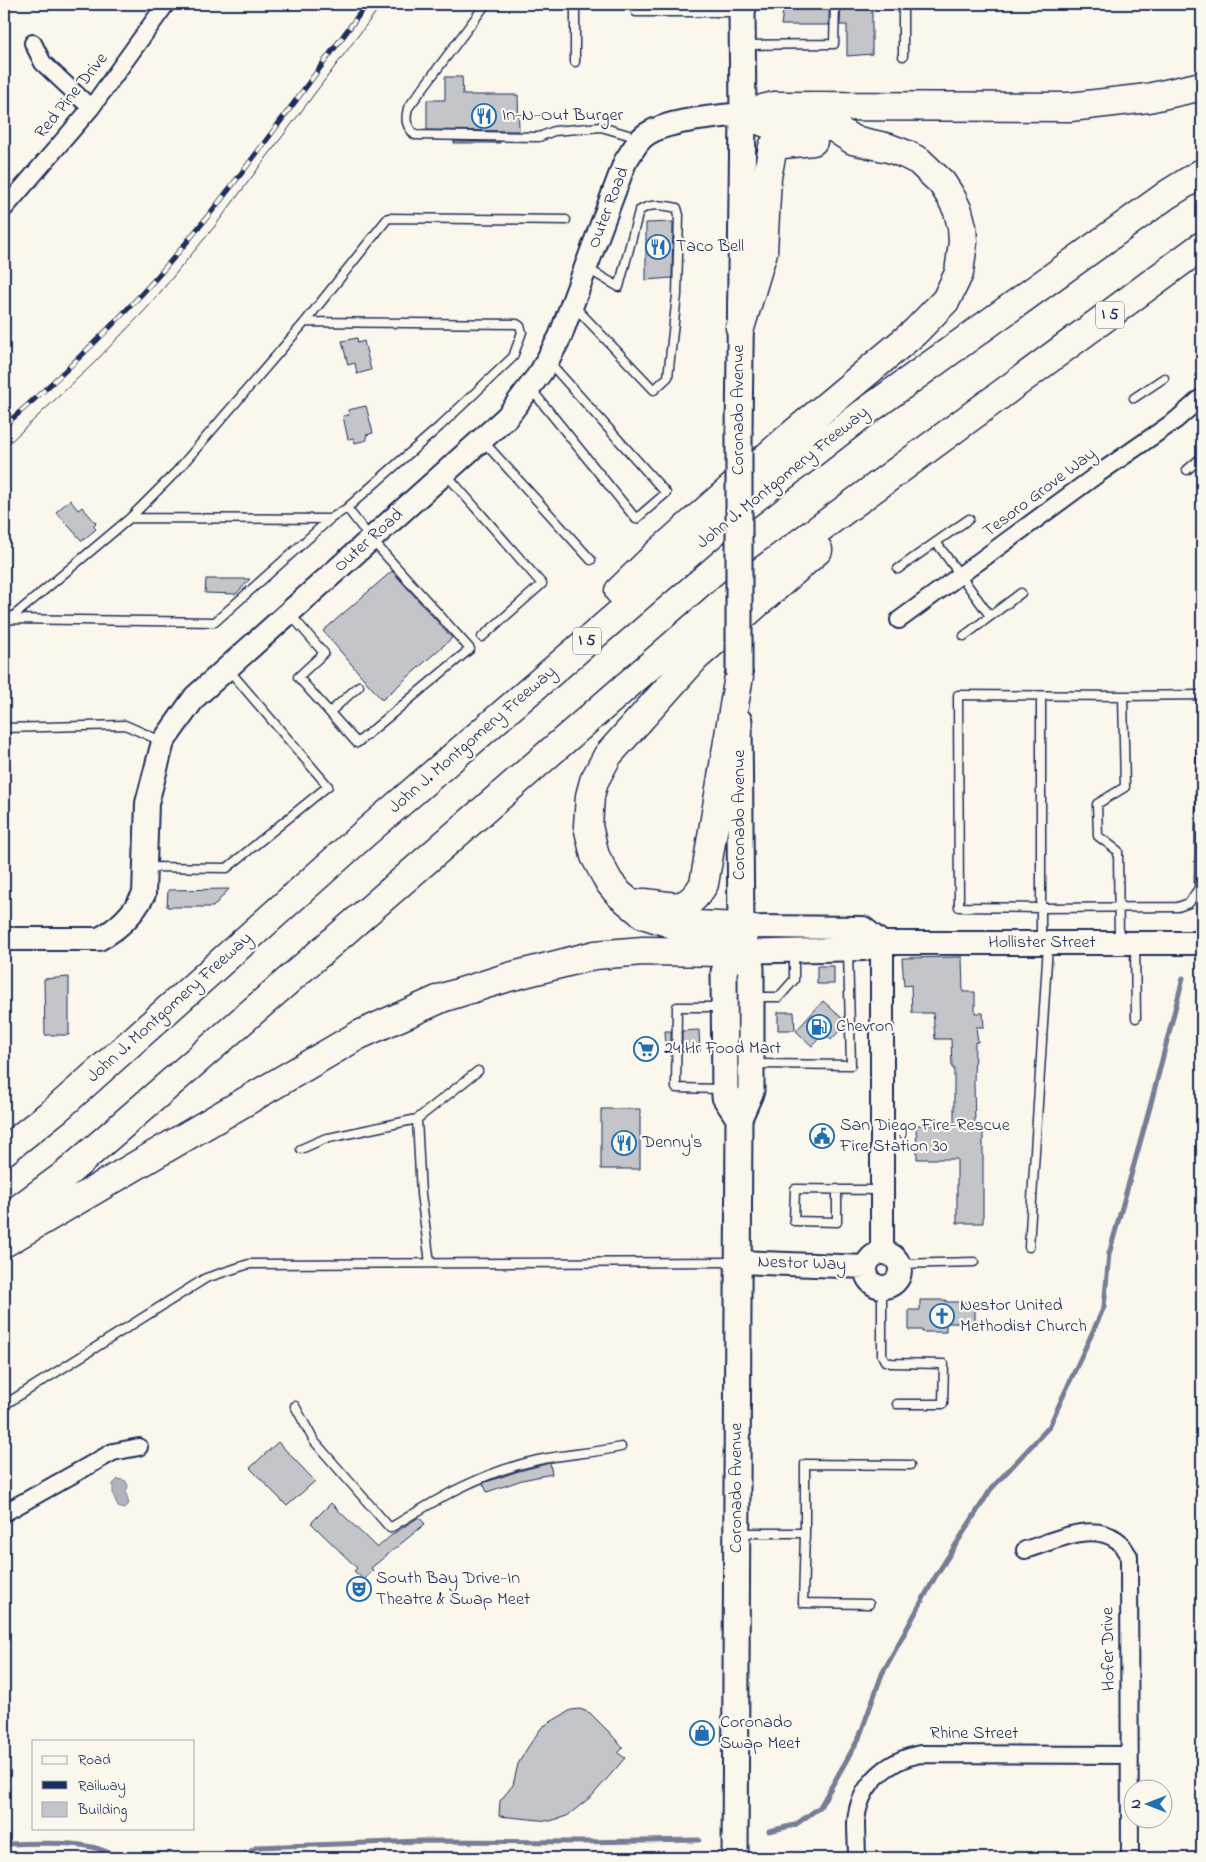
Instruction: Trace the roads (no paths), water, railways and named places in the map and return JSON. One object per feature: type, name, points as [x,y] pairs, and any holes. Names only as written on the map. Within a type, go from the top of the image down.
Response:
[{"type":"highway","points":[[743,114],[774,106],[1070,107],[1148,98],[1202,86]]},
{"type":"highway","points":[[743,114],[774,126],[833,127],[852,140]]},
{"type":"highway","points":[[454,756],[658,553],[786,440],[916,332],[946,300],[954,287],[963,258],[962,227],[958,211],[942,183],[919,161],[890,148],[852,140],[806,141],[773,147],[766,177],[763,252],[740,328]]},
{"type":"highway","name":"John J. Montgomery Freeway","points":[[4,1151],[58,1108],[357,841],[738,511],[864,413],[1168,194],[1202,173]]},
{"type":"highway","name":"I 5","points":[[4,1220],[66,1174],[739,588],[1202,246]]},
{"type":"highway","points":[[740,943],[643,914],[614,888],[601,870],[592,849],[588,826],[590,796],[594,782],[608,755],[696,657],[812,555],[877,503],[1017,383]]},
{"type":"highway","points":[[630,903],[677,906],[688,904],[697,896],[704,884],[739,676]]},
{"type":"highway","points":[[4,1243],[359,1035],[442,998],[509,977],[595,955],[740,943]]},
{"type":"main road","name":"Coronado Avenue","points":[[735,1858],[739,1118],[751,1091],[751,968],[740,943],[739,432],[743,114],[741,7]]},
{"type":"main road","name":"Coronado Avenue","points":[[739,1118],[725,1097],[724,972],[740,943]]},
{"type":"street","name":"Red Pine Drive","points":[[4,209],[91,108],[166,4]]},
{"type":"street","points":[[33,43],[43,63],[91,108]]},
{"type":"street","name":"Outer Road","points":[[4,939],[99,939],[112,932],[137,907],[144,894],[148,803],[162,742],[195,697],[507,417],[530,388],[560,337],[625,162],[641,139],[660,127],[707,118],[743,114]]},
{"type":"street","name":"Tesoro Grove Way","points":[[899,620],[1098,474],[1176,420],[1202,396]]},
{"type":"street","points":[[740,943],[863,928],[882,943],[882,1261],[868,1278],[877,1286],[882,1287]]},
{"type":"street","name":"Hollister Street","points":[[740,943],[794,950],[864,949],[882,943],[1202,943]]},
{"type":"street","name":"Nestor Way","points":[[738,1262],[882,1261]]},
{"type":"street","points":[[4,1513],[113,1452],[139,1447]]},
{"type":"street","name":"Hofer Drive","points":[[1025,1550],[1080,1533],[1100,1533],[1118,1540],[1128,1556],[1130,1858]]},
{"type":"street","name":"Rhine Street","points":[[857,1858],[856,1823],[861,1800],[873,1780],[890,1765],[910,1756],[931,1754],[1130,1755]]},
{"type":"lane","points":[[486,4],[408,108],[407,125],[415,135],[539,136],[554,131],[601,128],[641,139]]},
{"type":"lane","points":[[575,4],[575,62]]},
{"type":"lane","points":[[636,4],[636,12],[670,13],[741,7]]},
{"type":"lane","points":[[670,4],[670,13]]},
{"type":"lane","points":[[742,45],[834,44],[835,4]]},
{"type":"lane","points":[[903,4],[904,56]]},
{"type":"lane","points":[[572,305],[654,390],[668,377],[677,295],[679,215],[677,208],[665,205],[646,206],[639,211],[619,287],[586,268]]},
{"type":"lane","points":[[6,622],[130,518],[176,472],[306,322],[388,218],[566,220]]},
{"type":"lane","points":[[6,622],[215,622],[330,520],[347,508],[439,428],[513,356],[522,332],[517,324],[306,322]]},
{"type":"lane","points":[[530,388],[636,519],[666,493],[548,360]]},
{"type":"lane","points":[[1134,398],[1164,378]]},
{"type":"lane","points":[[482,439],[591,560]]},
{"type":"lane","points":[[1186,470],[1202,457]]},
{"type":"lane","points":[[444,473],[542,584],[482,638]]},
{"type":"lane","points":[[289,612],[324,653],[298,677],[357,743],[470,649],[371,538],[347,508]]},
{"type":"lane","points":[[130,518],[330,520]]},
{"type":"lane","points":[[898,569],[969,519]]},
{"type":"lane","points":[[936,542],[990,616]]},
{"type":"lane","points":[[964,636],[1021,593]]},
{"type":"lane","points":[[145,867],[227,868],[328,786],[227,668]]},
{"type":"lane","points":[[330,712],[359,686]]},
{"type":"lane","points":[[1202,694],[1123,696],[958,695],[959,907],[1178,907],[1189,903],[1199,888],[1202,704]]},
{"type":"lane","points":[[1029,1247],[1044,943],[1041,908],[1041,696]]},
{"type":"lane","points":[[1123,696],[1125,786],[1097,804],[1098,836],[1118,851],[1118,908],[1127,943],[1136,1018]]},
{"type":"lane","points":[[4,728],[125,725],[162,742]]},
{"type":"lane","points":[[751,997],[779,997],[794,980],[794,950]]},
{"type":"lane","points":[[751,1064],[851,1065],[848,950]]},
{"type":"lane","points":[[725,1007],[677,1007],[676,1088],[725,1089]]},
{"type":"lane","points":[[301,1149],[324,1139],[417,1119],[478,1070]]},
{"type":"lane","points":[[417,1119],[421,1194],[430,1263]]},
{"type":"lane","points":[[837,1189],[837,1222],[794,1222],[795,1189],[837,1189],[882,1190]]},
{"type":"lane","points":[[882,1261],[974,1262]]},
{"type":"lane","points":[[4,1405],[206,1278],[249,1264],[738,1262]]},
{"type":"lane","points":[[882,1287],[882,1355],[884,1361],[891,1363],[944,1364],[943,1404],[897,1404]]},
{"type":"lane","points":[[295,1406],[314,1440],[390,1528],[443,1495],[504,1469],[539,1460],[594,1453],[621,1447]]},
{"type":"lane","points":[[870,1604],[803,1603],[805,1464],[910,1465]]},
{"type":"lane","points":[[737,1533],[805,1533]]},
{"type":"waterway","points":[[769,1831],[795,1825],[820,1807],[859,1738],[882,1674],[934,1579],[991,1489],[1049,1427],[1104,1307],[1109,1254],[1150,1107],[1183,978]]},
{"type":"waterway","points":[[240,1858],[257,1847],[420,1841],[581,1842],[699,1840]]},
{"type":"waterway","points":[[4,1844],[47,1843],[78,1845],[93,1847],[118,1858]]},
{"type":"tram line","points":[[4,448],[93,364],[148,307],[215,226],[382,4]]},
{"type":"railway","points":[[4,426],[83,354],[158,276],[213,210],[367,4]]},
{"type":"place","name":"In-N-Out Burger","points":[[484,116]]},
{"type":"place","name":"Taco Bell","points":[[658,247]]},
{"type":"place","name":"Chevron","points":[[819,1027]]},
{"type":"place","name":"24 Hr Food Mart","points":[[646,1049]]},
{"type":"place","name":"San Diego Fire-Rescue Fire Station 30","points":[[822,1136]]},
{"type":"place","name":"Denny's","points":[[624,1143]]},
{"type":"place","name":"Nestor United Methodist Church","points":[[942,1316]]},
{"type":"place","name":"South Bay Drive-In Theatre & Swap Meet","points":[[359,1589]]},
{"type":"place","name":"Coronado Swap Meet","points":[[702,1733]]}]
